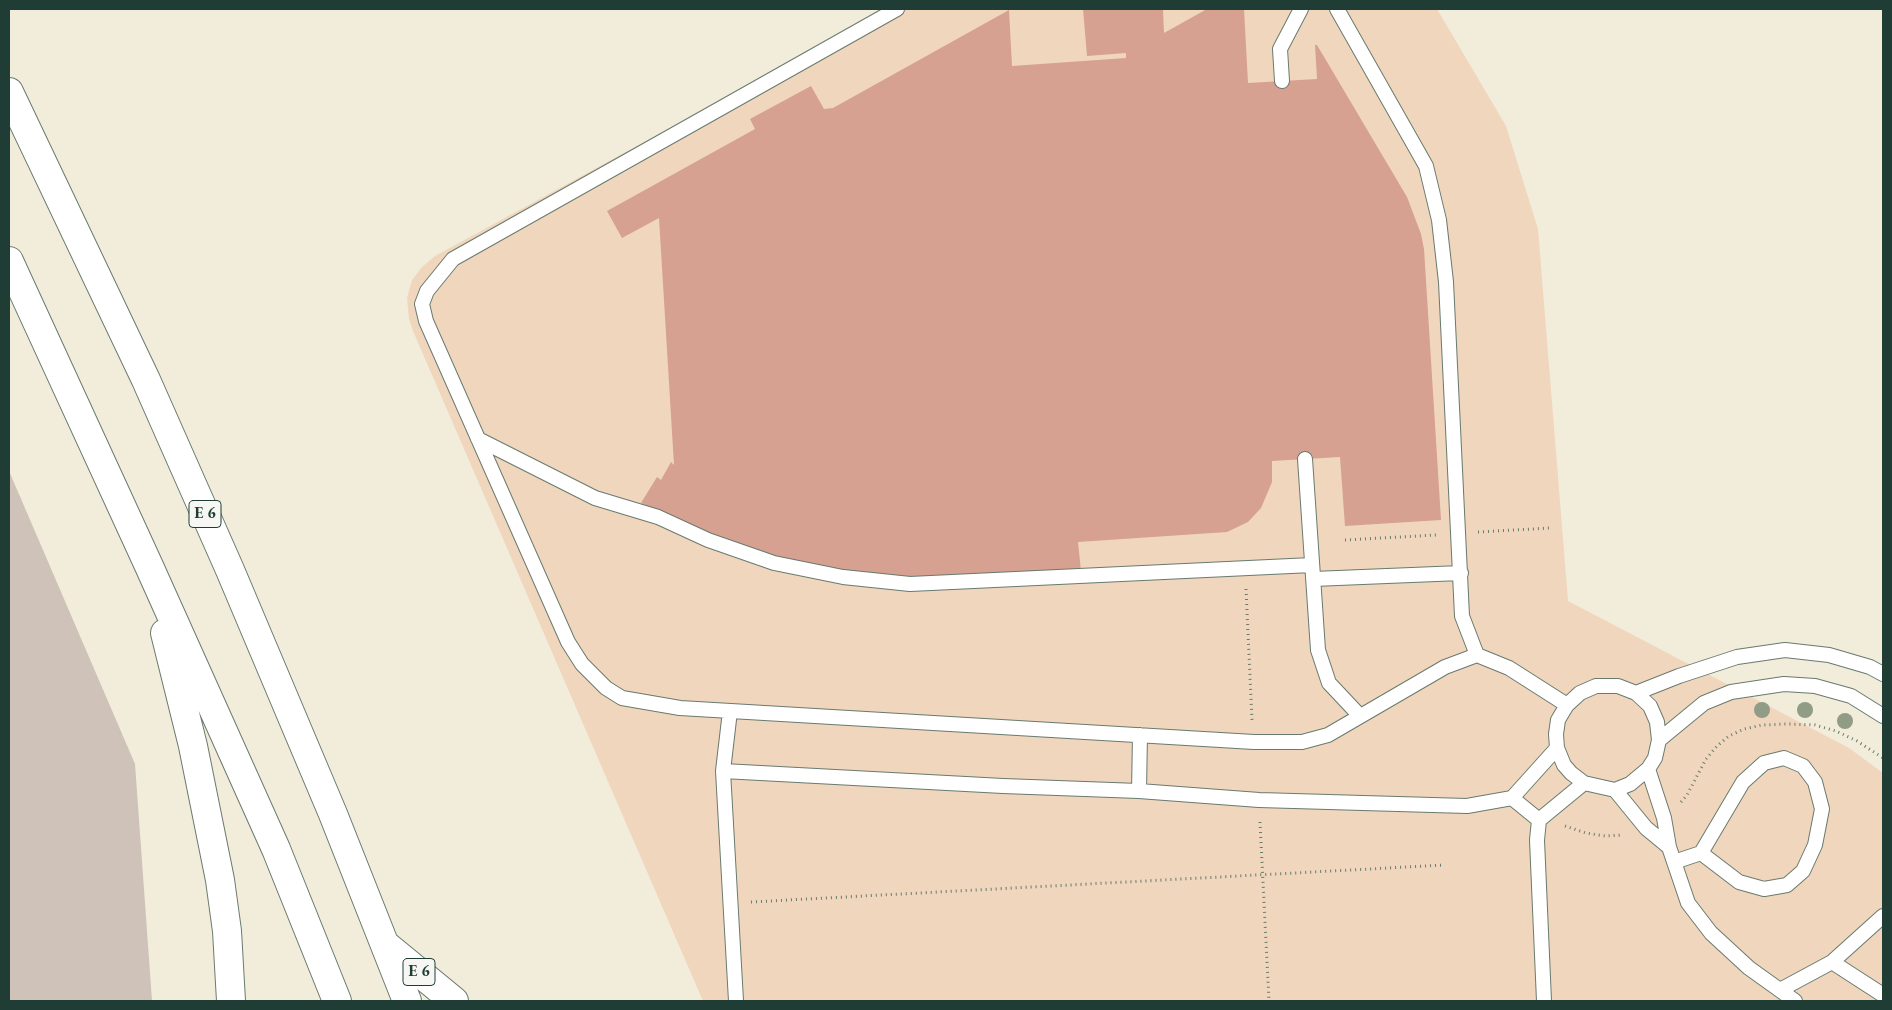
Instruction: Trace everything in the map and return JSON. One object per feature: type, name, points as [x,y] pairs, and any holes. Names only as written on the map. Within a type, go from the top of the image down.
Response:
[{"type":"highway","name":"E 6","points":[[9,92],[146,380],[230,570],[333,814],[407,1001]]},
{"type":"highway","points":[[9,262],[149,566],[276,849],[337,1001]]},
{"type":"highway","points":[[149,566],[193,746],[220,880],[227,931],[231,1001]]},
{"type":"highway","name":"E 6","points":[[384,943],[454,1001]]},
{"type":"lane","points":[[897,9],[483,244],[453,259],[427,291],[422,304],[426,321],[568,642],[582,664],[606,688],[622,698],[680,708],[1254,742],[1302,742],[1328,735],[1445,667],[1477,655],[1509,668],[1567,705]]},
{"type":"lane","points":[[1282,81],[1280,49],[1301,9]]},
{"type":"lane","points":[[1337,9],[1426,166],[1439,220],[1446,282],[1462,616],[1477,655]]},
{"type":"lane","points":[[478,439],[595,498],[658,517],[708,540],[774,563],[843,577],[910,584],[1312,564]]},
{"type":"lane","points":[[1305,459],[1318,650],[1329,684],[1360,716]]},
{"type":"lane","points":[[1314,579],[1461,573]]},
{"type":"lane","points":[[1636,694],[1679,676],[1737,657],[1785,650],[1829,656],[1870,666],[1883,674]]},
{"type":"lane","points":[[1659,740],[1704,703],[1731,692],[1784,684],[1815,686],[1851,696],[1883,716]]},
{"type":"lane","points":[[1596,686],[1618,686],[1636,694],[1650,706],[1657,722],[1659,740],[1655,758],[1648,769],[1630,784],[1615,790],[1584,783],[1564,765],[1557,748],[1558,720],[1567,705],[1580,693],[1596,686]]},
{"type":"lane","points":[[730,711],[723,771],[736,1001]]},
{"type":"lane","points":[[1139,791],[1140,735]]},
{"type":"lane","points":[[723,771],[1139,791],[1259,800],[1466,806],[1512,798],[1557,748]]},
{"type":"lane","points":[[1674,862],[1702,853],[1743,782],[1764,763],[1784,758],[1803,766],[1815,782],[1822,809],[1815,845],[1803,871],[1787,886],[1764,889],[1738,882],[1702,853]]},
{"type":"lane","points":[[1648,769],[1664,818],[1669,847],[1688,903],[1711,933],[1749,968],[1795,1001]]},
{"type":"lane","points":[[1544,1001],[1537,840],[1539,820],[1584,783]]},
{"type":"lane","points":[[1615,790],[1646,828],[1669,847]]},
{"type":"lane","points":[[1512,798],[1539,820]]},
{"type":"lane","points":[[1780,990],[1832,962],[1883,916]]},
{"type":"lane","points":[[1832,962],[1883,995]]},
{"type":"path","points":[[1473,532],[1550,528]]},
{"type":"path","points":[[1345,540],[1438,535]]},
{"type":"path","points":[[1246,588],[1253,729]]},
{"type":"path","points":[[1664,818],[1687,795],[1706,759],[1717,746],[1729,736],[1762,725],[1814,725],[1836,731],[1857,741],[1883,758]]},
{"type":"path","points":[[1260,820],[1269,1001]]},
{"type":"path","points":[[1539,820],[1605,836],[1630,833],[1646,828]]},
{"type":"path","points":[[730,903],[1444,866]]},
{"type":"shaded area","points":[[888,9],[1437,9],[1506,126],[1538,229],[1568,601],[1849,748],[1883,773],[1883,1001],[703,1001],[413,331],[409,319],[407,298],[412,280],[422,267],[435,256]]},
{"type":"shaded area","points":[[9,471],[135,764],[152,1001],[9,1001]]},
{"type":"building","points":[[1083,9],[1163,9],[1164,33],[1207,9],[1244,9],[1248,83],[1317,79],[1315,45],[1317,45],[1407,197],[1421,234],[1424,249],[1441,520],[1345,526],[1340,457],[1272,461],[1272,482],[1261,508],[1248,522],[1227,532],[1078,542],[1081,571],[896,579],[792,564],[684,525],[641,503],[657,477],[661,480],[671,462],[674,465],[659,218],[622,238],[607,211],[755,129],[750,119],[811,86],[824,109],[833,108],[1009,10],[1012,66],[1126,58],[1126,53],[1087,56]]}]
